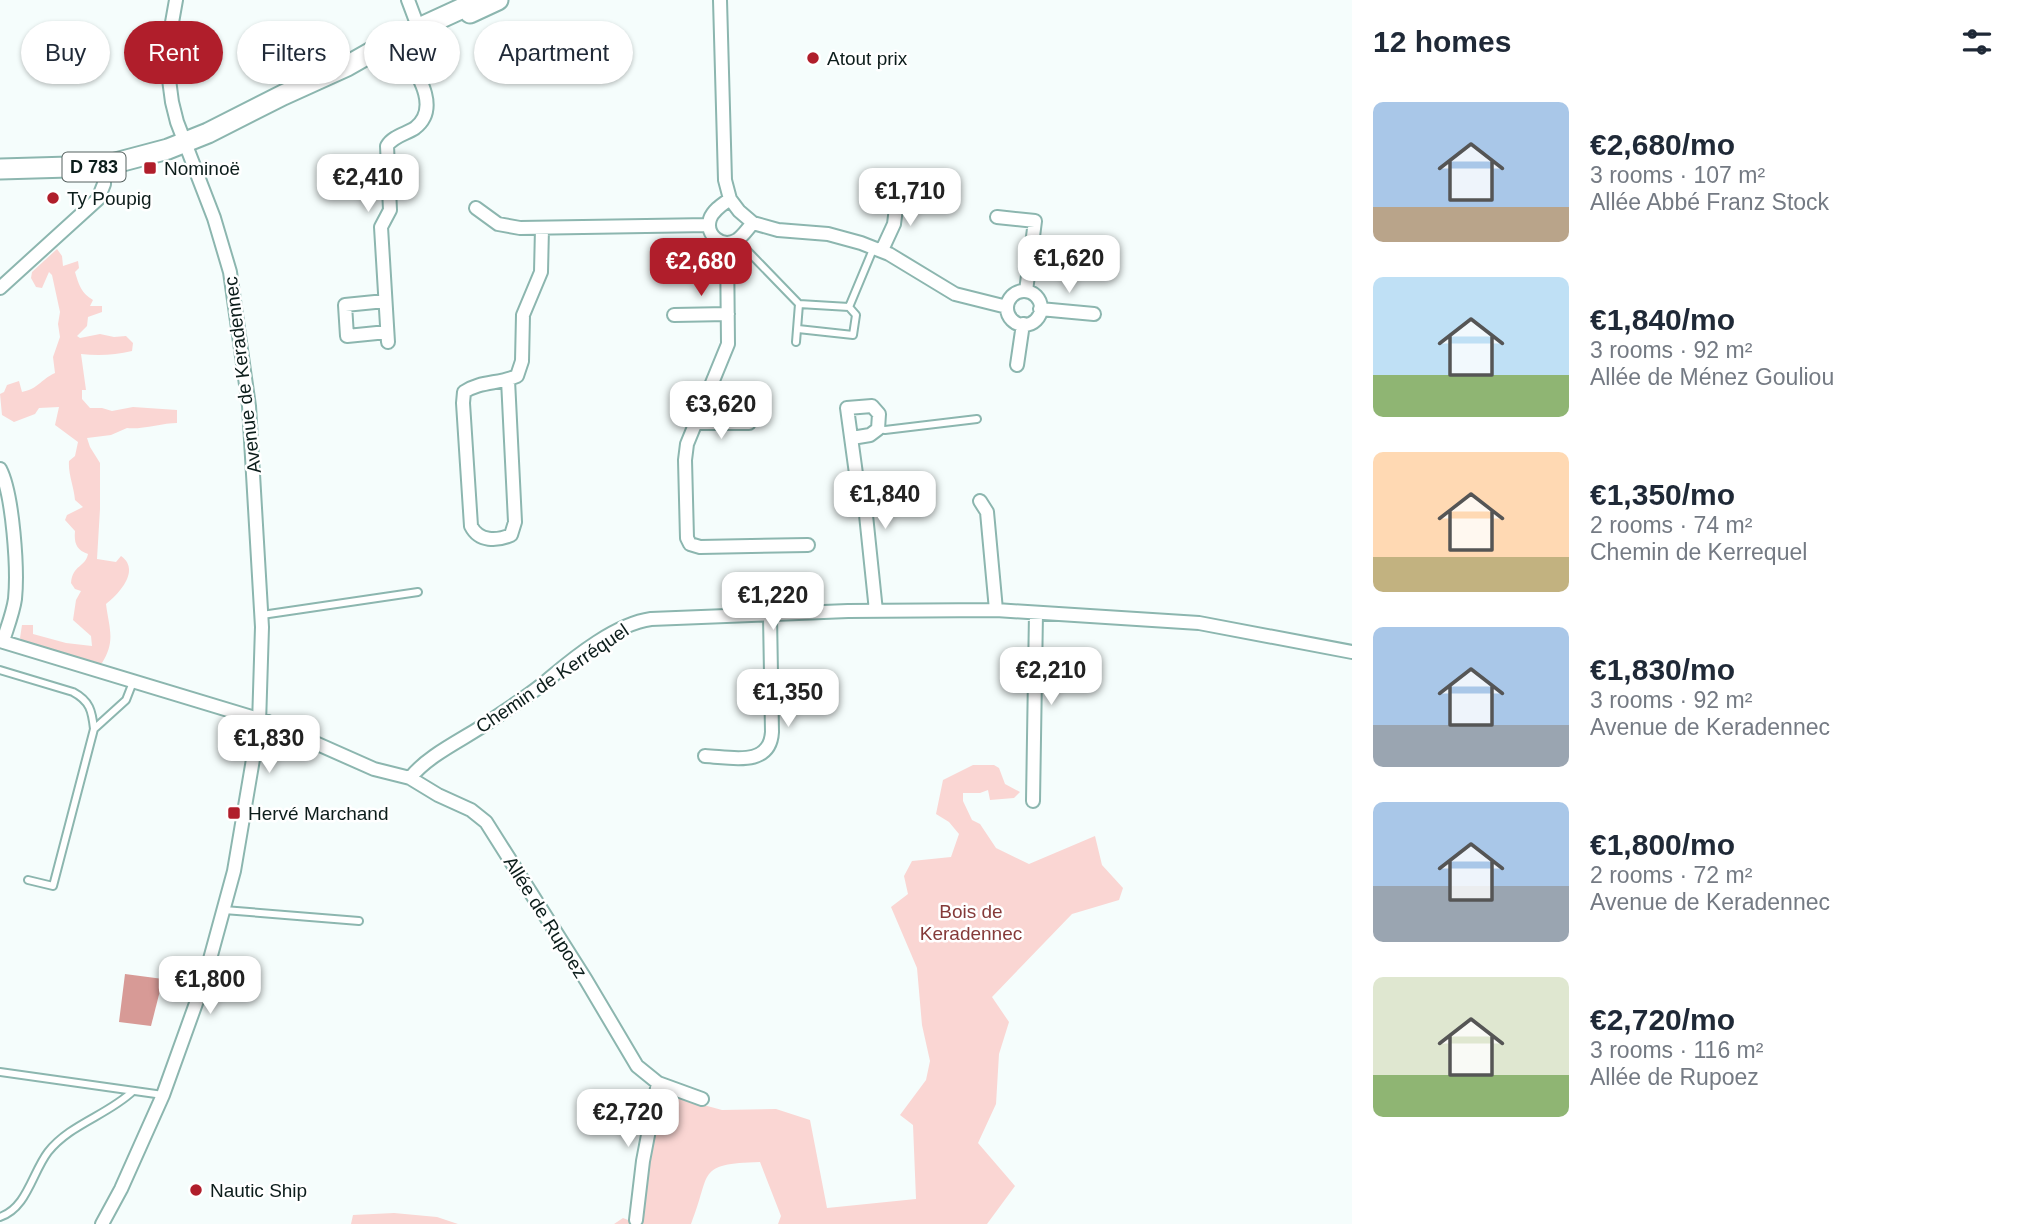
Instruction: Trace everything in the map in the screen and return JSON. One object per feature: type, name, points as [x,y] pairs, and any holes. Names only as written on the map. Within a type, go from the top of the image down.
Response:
[{"type":"main road","name":"D 783","points":[[440,21],[481,0]]},
{"type":"main road","name":"D 783","points":[[446,21],[498,0]]},
{"type":"main road","name":"D 783","points":[[0,169],[46,170],[104,166],[144,157],[185,142],[364,58]]},
{"type":"street","name":"Avenue de Keradennec","points":[[102,1224],[121,1189],[163,1095],[204,981],[243,826],[259,720],[262,615],[251,428],[235,297],[214,218],[177,122],[168,72],[168,44],[176,0]]},
{"type":"street","points":[[408,0],[415,21]]},
{"type":"street","points":[[720,0],[724,165],[730,199],[739,211],[753,223],[778,230],[828,234],[878,249],[955,294],[1007,307]]},
{"type":"street","points":[[385,300],[345,305],[347,336],[387,337],[385,300],[381,227],[390,210],[387,146],[391,140],[411,131],[422,122],[428,105],[420,84]]},
{"type":"street","points":[[0,288],[98,199],[104,184],[104,166]]},
{"type":"street","points":[[730,199],[711,216],[709,225],[713,237],[732,241]]},
{"type":"street","points":[[878,249],[894,224],[898,200],[933,202]]},
{"type":"street","points":[[476,208],[488,219],[502,225],[542,228],[709,225]]},
{"type":"street","points":[[997,217],[1035,221],[1026,291]]},
{"type":"street","points":[[753,223],[732,241],[726,349],[688,439],[685,460],[687,538],[690,544],[700,547],[808,545]]},
{"type":"street","points":[[508,380],[515,522],[511,535],[485,538],[475,534],[471,526],[464,392],[474,385],[517,376],[522,361],[523,315],[541,272],[542,228]]},
{"type":"street","points":[[1026,291],[1038,299],[1041,309],[1037,318],[1023,324],[1010,317],[1007,307],[1015,293],[1026,291]]},
{"type":"street","points":[[1041,309],[1094,314]]},
{"type":"street","points":[[674,315],[728,314]]},
{"type":"street","points":[[1017,365],[1023,324]]},
{"type":"street","points":[[852,438],[870,435],[878,429],[878,414],[872,406],[847,408],[860,502],[866,515],[876,611]]},
{"type":"street","points":[[695,423],[749,423]]},
{"type":"street","points":[[0,469],[7,487],[15,585],[13,607],[1,641],[259,720],[302,735],[374,769],[410,778]]},
{"type":"street","points":[[980,501],[987,512],[996,610]]},
{"type":"street","name":"Chemin de Kerréquel","points":[[410,778],[428,762],[494,719],[559,670],[628,625],[658,618],[996,610],[1199,623],[1352,652]]},
{"type":"street","points":[[1033,801],[1036,613]]},
{"type":"street","points":[[705,756],[756,757],[768,747],[772,732],[770,616]]},
{"type":"street","name":"Allée de Rupoez","points":[[410,778],[471,810],[486,822],[637,1066],[658,1083],[702,1099]]},
{"type":"street","points":[[636,1220],[643,1161],[658,1083]]},
{"type":"street","name":"Avenue de Keradennec","points":[[110,1224],[121,1189]]},
{"type":"lane","points":[[732,241],[799,304],[849,307],[856,315],[853,335],[798,329]]},
{"type":"lane","points":[[849,307],[878,249]]},
{"type":"lane","points":[[796,342],[799,304]]},
{"type":"lane","points":[[878,429],[977,419]]},
{"type":"lane","points":[[262,615],[418,592]]},
{"type":"lane","points":[[0,670],[74,692],[82,696],[92,711],[94,729],[53,886],[29,880]]},
{"type":"lane","points":[[94,729],[126,700],[133,682]]},
{"type":"lane","points":[[224,910],[359,921]]},
{"type":"lane","points":[[0,1072],[163,1095]]},
{"type":"lane","points":[[0,1217],[18,1205],[38,1166],[56,1142],[133,1091]]},
{"type":"green space","points":[[57,249],[62,256],[63,266],[78,261],[79,268],[75,272],[81,288],[93,300],[90,306],[102,306],[102,312],[88,317],[87,326],[77,336],[126,336],[133,343],[132,351],[101,355],[81,354],[86,390],[82,390],[82,399],[90,408],[112,411],[133,407],[177,410],[177,423],[127,428],[111,435],[87,438],[100,463],[97,559],[116,562],[121,556],[129,568],[126,582],[106,604],[109,648],[102,663],[92,664],[26,645],[20,638],[22,625],[33,625],[33,634],[66,643],[92,646],[91,636],[73,620],[76,600],[81,591],[75,589],[71,583],[74,572],[88,554],[78,548],[75,531],[65,520],[67,515],[83,507],[75,500],[69,466],[69,461],[75,456],[78,442],[55,425],[59,407],[39,408],[35,414],[14,422],[2,415],[0,394],[7,385],[19,381],[22,392],[27,391],[55,373],[53,357],[60,337],[60,312],[52,275],[49,272],[42,288],[36,287],[31,278],[32,272]]},
{"type":"green space","name":"Bois de Keradennec","points":[[973,765],[994,765],[999,768],[1005,784],[1020,792],[1014,798],[990,800],[988,790],[963,793],[963,801],[972,820],[980,824],[996,848],[1029,864],[1095,836],[1102,865],[1123,888],[1119,900],[1072,914],[992,997],[1009,1022],[999,1054],[996,1104],[978,1143],[1015,1186],[987,1224],[778,1224],[781,1216],[760,1162],[725,1165],[709,1174],[691,1224],[614,1224],[623,1218],[633,1222],[657,1098],[661,1090],[722,1110],[776,1109],[810,1120],[827,1208],[916,1199],[913,1125],[900,1115],[926,1080],[930,1061],[922,1025],[917,968],[891,907],[908,894],[904,876],[912,861],[951,857],[959,834],[949,822],[936,814],[943,780]]},
{"type":"green space","points":[[394,1213],[437,1217],[458,1224],[351,1224],[353,1215]]},
{"type":"shaded area","points":[[125,974],[163,979],[151,1026],[119,1022]]},
{"type":"place","name":"Atout prix","points":[[813,58]]},
{"type":"place","name":"Nominoë","points":[[150,168]]},
{"type":"place","name":"Ty Poupig","points":[[53,198]]},
{"type":"place","name":"Hervé Marchand","points":[[234,813]]},
{"type":"place","name":"Nautic Ship","points":[[196,1190]]}]
